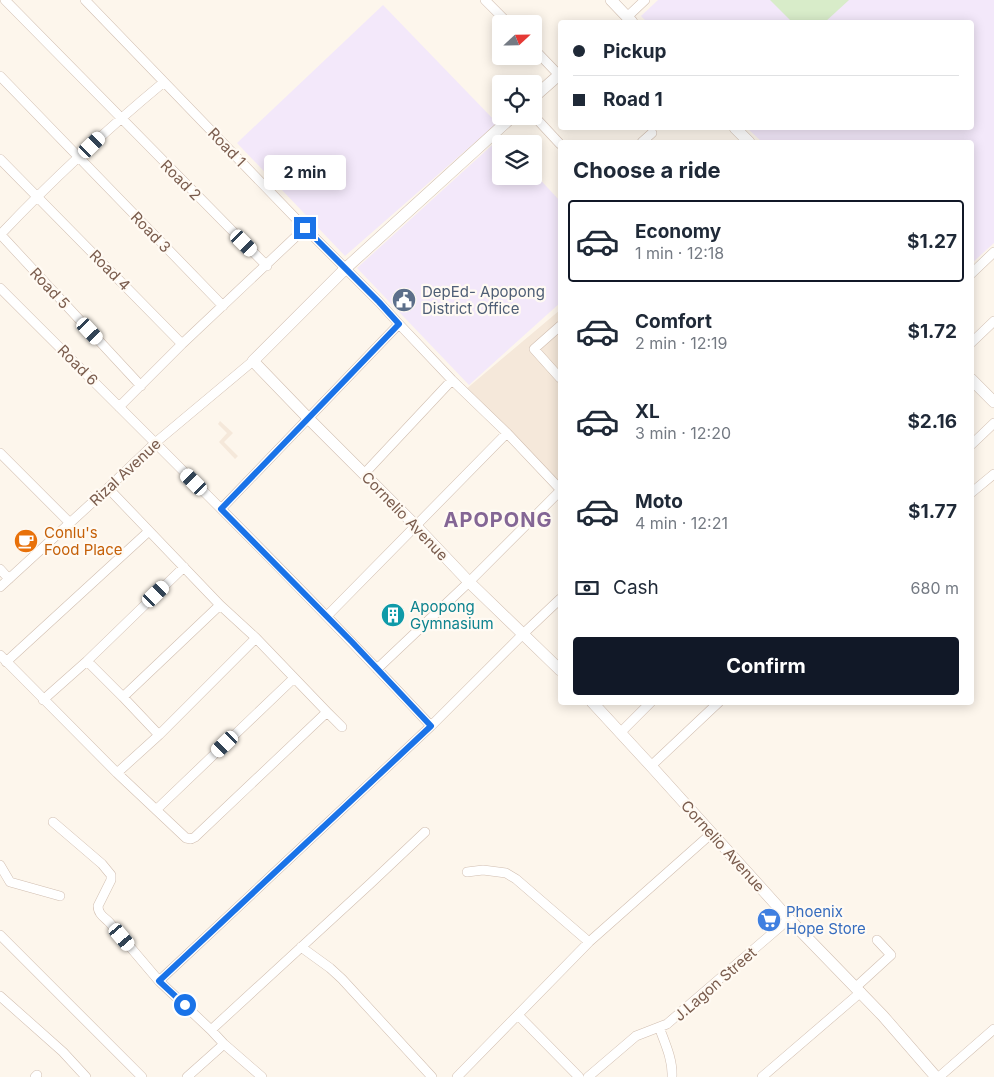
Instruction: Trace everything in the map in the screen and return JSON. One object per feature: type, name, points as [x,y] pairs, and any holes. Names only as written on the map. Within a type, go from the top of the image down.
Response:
[{"type":"street","name":"Road 2","points":[[4,0],[266,266]]},
{"type":"street","name":"Road 1","points":[[86,0],[558,488]]},
{"type":"street","points":[[485,0],[500,15]]},
{"type":"street","points":[[611,0],[625,20]]},
{"type":"street","points":[[627,20],[645,0]]},
{"type":"street","points":[[542,57],[558,72]]},
{"type":"street","name":"Road 3","points":[[0,76],[223,306]]},
{"type":"street","points":[[542,90],[558,76]]},
{"type":"street","points":[[0,235],[120,118],[164,82]]},
{"type":"street","points":[[253,361],[346,268],[503,125]]},
{"type":"street","points":[[542,125],[558,142]]},
{"type":"street","points":[[737,130],[748,140]]},
{"type":"street","points":[[644,140],[652,133]]},
{"type":"street","name":"Road 4","points":[[0,159],[182,344]]},
{"type":"street","points":[[119,407],[182,344],[305,228]]},
{"type":"street","name":"Road 5","points":[[0,235],[141,386]]},
{"type":"street","points":[[974,271],[994,252]]},
{"type":"street","name":"Road 6","points":[[0,288],[327,616],[431,726]]},
{"type":"street","points":[[974,340],[994,321]]},
{"type":"street","points":[[221,509],[399,324]]},
{"type":"street","points":[[558,328],[534,349],[558,376]]},
{"type":"street","name":"Cornelio Avenue","points":[[253,361],[469,582],[558,668]]},
{"type":"street","name":"Rizal Avenue","points":[[0,587],[155,443],[253,361]]},
{"type":"street","points":[[364,474],[452,380]]},
{"type":"street","points":[[974,382],[994,402]]},
{"type":"street","points":[[974,442],[994,423]]},
{"type":"street","points":[[327,616],[507,433]]},
{"type":"street","points":[[0,453],[70,523]]},
{"type":"street","points":[[974,491],[994,474]]},
{"type":"street","points":[[108,488],[220,605],[256,638],[342,726]]},
{"type":"street","points":[[377,669],[469,582],[558,492]]},
{"type":"street","points":[[149,531],[3,658],[43,700],[186,838],[192,839],[327,712]]},
{"type":"street","points":[[43,700],[184,568]]},
{"type":"street","points":[[0,569],[9,579]]},
{"type":"street","points":[[159,981],[431,726],[558,601]]},
{"type":"street","points":[[123,697],[220,605]]},
{"type":"street","points":[[117,773],[256,638]]},
{"type":"street","points":[[86,661],[158,735]]},
{"type":"street","points":[[156,810],[294,678]]},
{"type":"street","name":"Cornelio Avenue","points":[[595,705],[789,919],[859,990],[938,1077]]},
{"type":"street","points":[[620,733],[648,705]]},
{"type":"street","points":[[651,766],[716,705]]},
{"type":"street","points":[[53,822],[108,870],[111,880],[99,904],[98,910],[101,915],[159,981],[224,1044],[262,1077]]},
{"type":"street","points":[[211,1030],[425,832]]},
{"type":"street","points":[[457,1077],[589,942],[712,833]]},
{"type":"street","points":[[0,865],[10,882],[60,896]]},
{"type":"street","points":[[467,872],[483,870],[506,873],[516,879],[589,942]]},
{"type":"street","name":"J.Lagon Street","points":[[588,1077],[636,1036],[667,1024],[789,919]]},
{"type":"street","points":[[0,935],[142,1077]]},
{"type":"street","points":[[762,1077],[859,990],[891,956],[877,940]]},
{"type":"street","points":[[301,947],[342,979],[432,1077]]},
{"type":"street","points":[[0,996],[63,1052],[86,1077]]},
{"type":"street","points":[[518,1014],[579,1077]]},
{"type":"street","points":[[659,1027],[668,1050],[672,1077]]},
{"type":"street","points":[[938,1077],[994,1028]]},
{"type":"street","points":[[186,1077],[224,1044]]},
{"type":"shaded area","points":[[658,0],[994,0],[994,243],[974,261],[974,140],[760,140],[749,130],[974,130],[974,20],[645,20],[641,16]]},
{"type":"shaded area","points":[[383,5],[492,118],[492,125],[495,125],[345,256],[237,143]]},
{"type":"shaded area","points":[[492,145],[492,185],[542,185],[542,182],[558,199],[558,305],[469,385],[357,268]]},
{"type":"shaded area","points":[[558,312],[558,482],[465,390]]},
{"type":"shaded area","points":[[220,421],[233,433],[224,442],[238,456],[235,459],[219,442],[227,433],[218,424]]},
{"type":"green space","points":[[770,0],[849,0],[827,20],[790,20]]},
{"type":"place","name":"DepEd- Apopong District Office","points":[[404,300]]},
{"type":"place","name":"Conlu's Food Place","points":[[26,541]]},
{"type":"place","name":"Apopong Gymnasium","points":[[393,615]]},
{"type":"place","name":"Phoenix Hope Store","points":[[769,920]]},
{"type":"district","name":"APOPONG","points":[[498,520]]},
{"type":"route","points":[[185,1005],[159,981],[431,726],[352,642],[221,509],[399,324],[305,228]]}]
